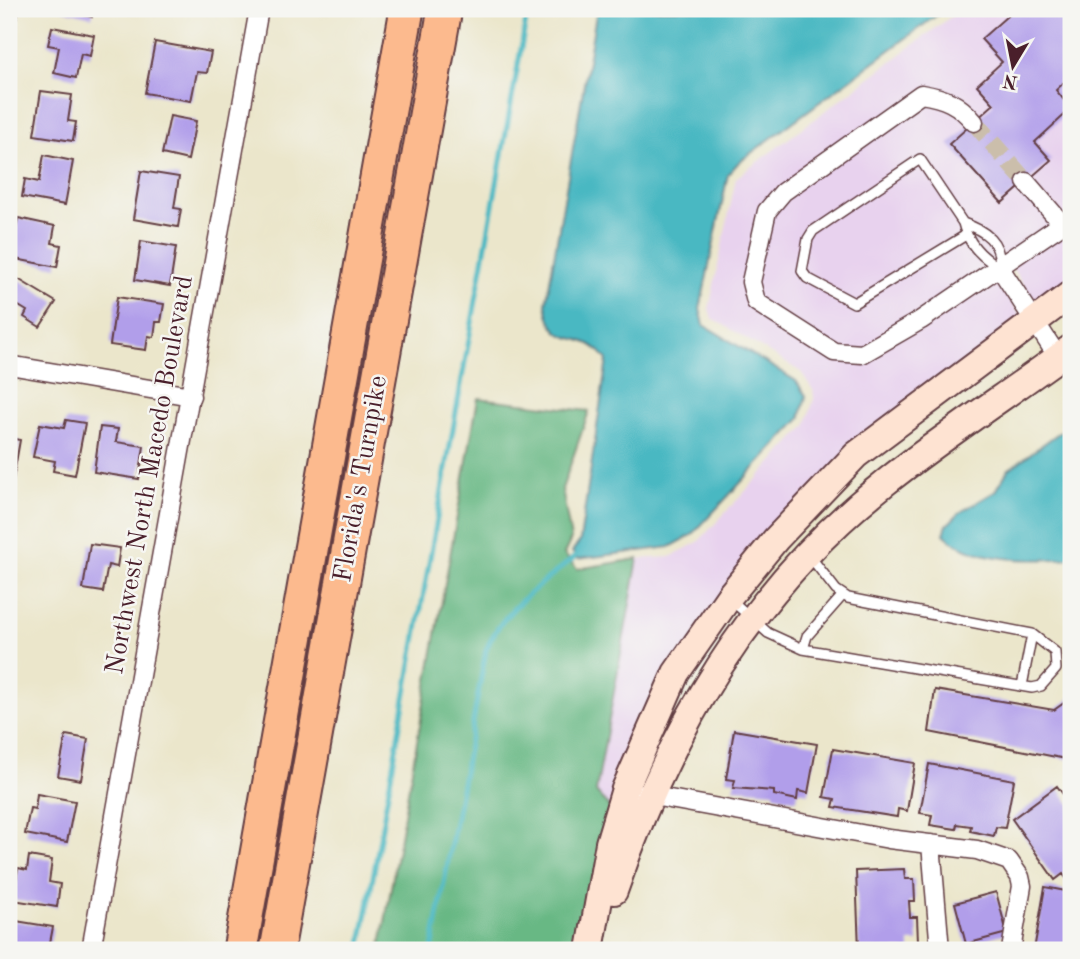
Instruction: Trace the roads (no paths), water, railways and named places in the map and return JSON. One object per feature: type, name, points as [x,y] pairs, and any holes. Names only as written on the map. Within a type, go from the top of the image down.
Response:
[{"type":"highway","name":"Florida's Turnpike","points":[[240,950],[407,9]]},
{"type":"highway","name":"Florida's Turnpike","points":[[277,950],[445,9]]},
{"type":"street","name":"Northwest North Macedo Boulevard","points":[[91,950],[259,9]]},
{"type":"street","points":[[974,121],[962,108],[946,98],[921,94],[794,185],[766,211],[751,282],[756,302],[834,352],[862,354],[1000,268],[1067,221],[1026,182]]},
{"type":"street","points":[[590,950],[609,844],[637,792],[752,618],[808,554],[885,482],[1065,353],[1037,323],[1000,268]]},
{"type":"street","points":[[597,950],[637,792],[676,674],[728,597],[776,539],[856,454],[1037,323],[1071,294]]},
{"type":"street","points":[[9,365],[191,396]]},
{"type":"street","points":[[637,792],[995,855],[1009,861],[1016,868],[1022,886],[1011,950]]},
{"type":"street","points":[[931,844],[940,950]]},
{"type":"lane","points":[[966,235],[854,303],[807,278],[802,271],[808,239],[813,232],[920,159],[963,223],[966,235],[984,258],[1000,268]]},
{"type":"lane","points":[[963,223],[982,230],[1000,250],[1000,268]]},
{"type":"lane","points":[[728,597],[768,633],[803,649],[1022,686],[1041,686],[1056,669],[1055,652],[1032,634],[861,602],[844,595],[836,590],[808,554]]},
{"type":"lane","points":[[803,649],[807,636],[844,595]]},
{"type":"lane","points":[[1022,686],[1032,634]]},
{"type":"water","points":[[597,9],[945,9],[739,162],[728,174],[700,309],[704,325],[796,381],[806,396],[800,419],[692,535],[670,547],[578,559],[572,552],[580,541],[607,360],[588,343],[562,335],[555,329],[546,304]]},
{"type":"water","points":[[1071,424],[1071,558],[1039,560],[987,555],[956,543],[944,534],[947,525],[959,513],[996,491],[1008,470]]},
{"type":"waterway","points":[[360,950],[528,9]]},
{"type":"waterway","points":[[432,950],[486,650],[512,610],[576,556]]},
{"type":"tunnel","points":[[974,122],[1026,182]]}]
